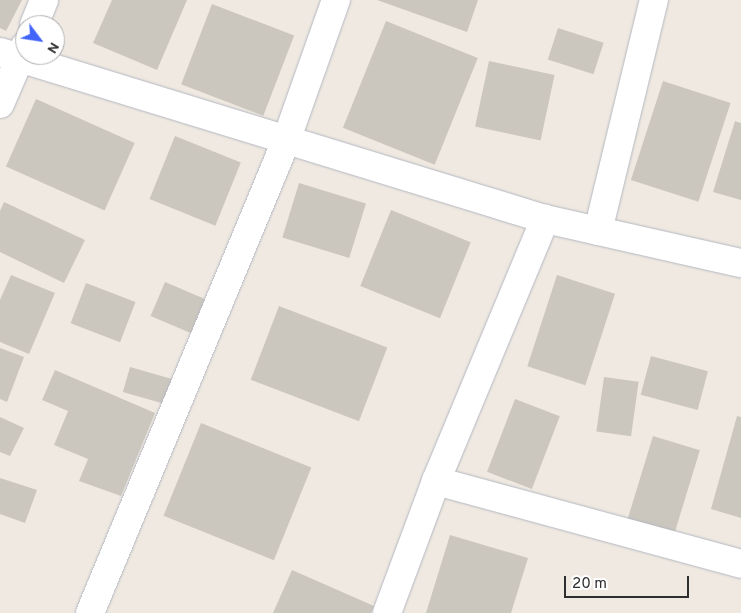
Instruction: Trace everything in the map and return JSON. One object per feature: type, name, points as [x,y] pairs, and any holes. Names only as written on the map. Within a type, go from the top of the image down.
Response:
[{"type":"street","points":[[38,15],[44,0]]},
{"type":"street","points":[[90,613],[286,141],[336,0]]},
{"type":"street","points":[[598,231],[654,0]]},
{"type":"street","points":[[0,104],[15,53]]},
{"type":"street","points":[[52,65],[286,141],[545,219],[741,262]]},
{"type":"street","points":[[387,613],[436,481],[545,219]]},
{"type":"street","points":[[436,481],[741,564]]},
{"type":"building","points":[[0,0],[22,0],[6,31],[0,28]]},
{"type":"building","points":[[112,0],[187,0],[157,70],[93,43]]},
{"type":"building","points":[[377,0],[478,0],[467,32]]},
{"type":"building","points":[[212,4],[294,36],[263,116],[181,84]]},
{"type":"building","points":[[386,21],[478,58],[435,165],[343,128]]},
{"type":"building","points":[[558,28],[604,43],[593,74],[548,59]]},
{"type":"building","points":[[489,61],[555,75],[541,140],[475,127]]},
{"type":"building","points":[[663,81],[731,103],[698,202],[631,180]]},
{"type":"building","points":[[36,99],[135,143],[105,211],[6,167]]},
{"type":"building","points":[[735,121],[741,123],[741,200],[713,192]]},
{"type":"building","points":[[175,136],[241,163],[215,226],[150,199]]},
{"type":"building","points":[[299,183],[366,203],[349,258],[282,238]]},
{"type":"building","points":[[4,202],[85,240],[64,283],[0,252],[0,211]]},
{"type":"building","points":[[391,210],[471,242],[440,318],[360,286]]},
{"type":"building","points":[[11,275],[55,293],[29,354],[0,342],[0,300]]},
{"type":"building","points":[[557,275],[615,294],[585,385],[527,366]]},
{"type":"building","points":[[165,282],[207,300],[193,334],[151,316]]},
{"type":"building","points":[[86,283],[135,302],[120,342],[71,323]]},
{"type":"building","points":[[279,306],[387,348],[359,421],[251,380]]},
{"type":"building","points":[[0,348],[24,357],[7,402],[0,399]]},
{"type":"building","points":[[651,356],[708,371],[698,410],[641,395]]},
{"type":"building","points":[[130,367],[179,381],[172,406],[123,392]]},
{"type":"building","points":[[55,370],[155,413],[121,496],[79,481],[88,459],[54,445],[68,411],[42,400]]},
{"type":"building","points":[[604,377],[639,382],[631,436],[596,431]]},
{"type":"building","points":[[515,399],[560,416],[532,489],[487,472]]},
{"type":"building","points":[[737,416],[741,417],[741,518],[711,509]]},
{"type":"building","points":[[0,417],[24,428],[10,456],[0,452]]},
{"type":"building","points":[[201,423],[311,468],[274,560],[164,516]]},
{"type":"building","points":[[653,436],[700,450],[672,540],[626,526]]},
{"type":"building","points":[[0,478],[37,490],[25,523],[0,514]]},
{"type":"building","points":[[450,535],[528,558],[511,613],[426,613]]},
{"type":"building","points":[[292,570],[374,606],[371,613],[273,613]]}]
